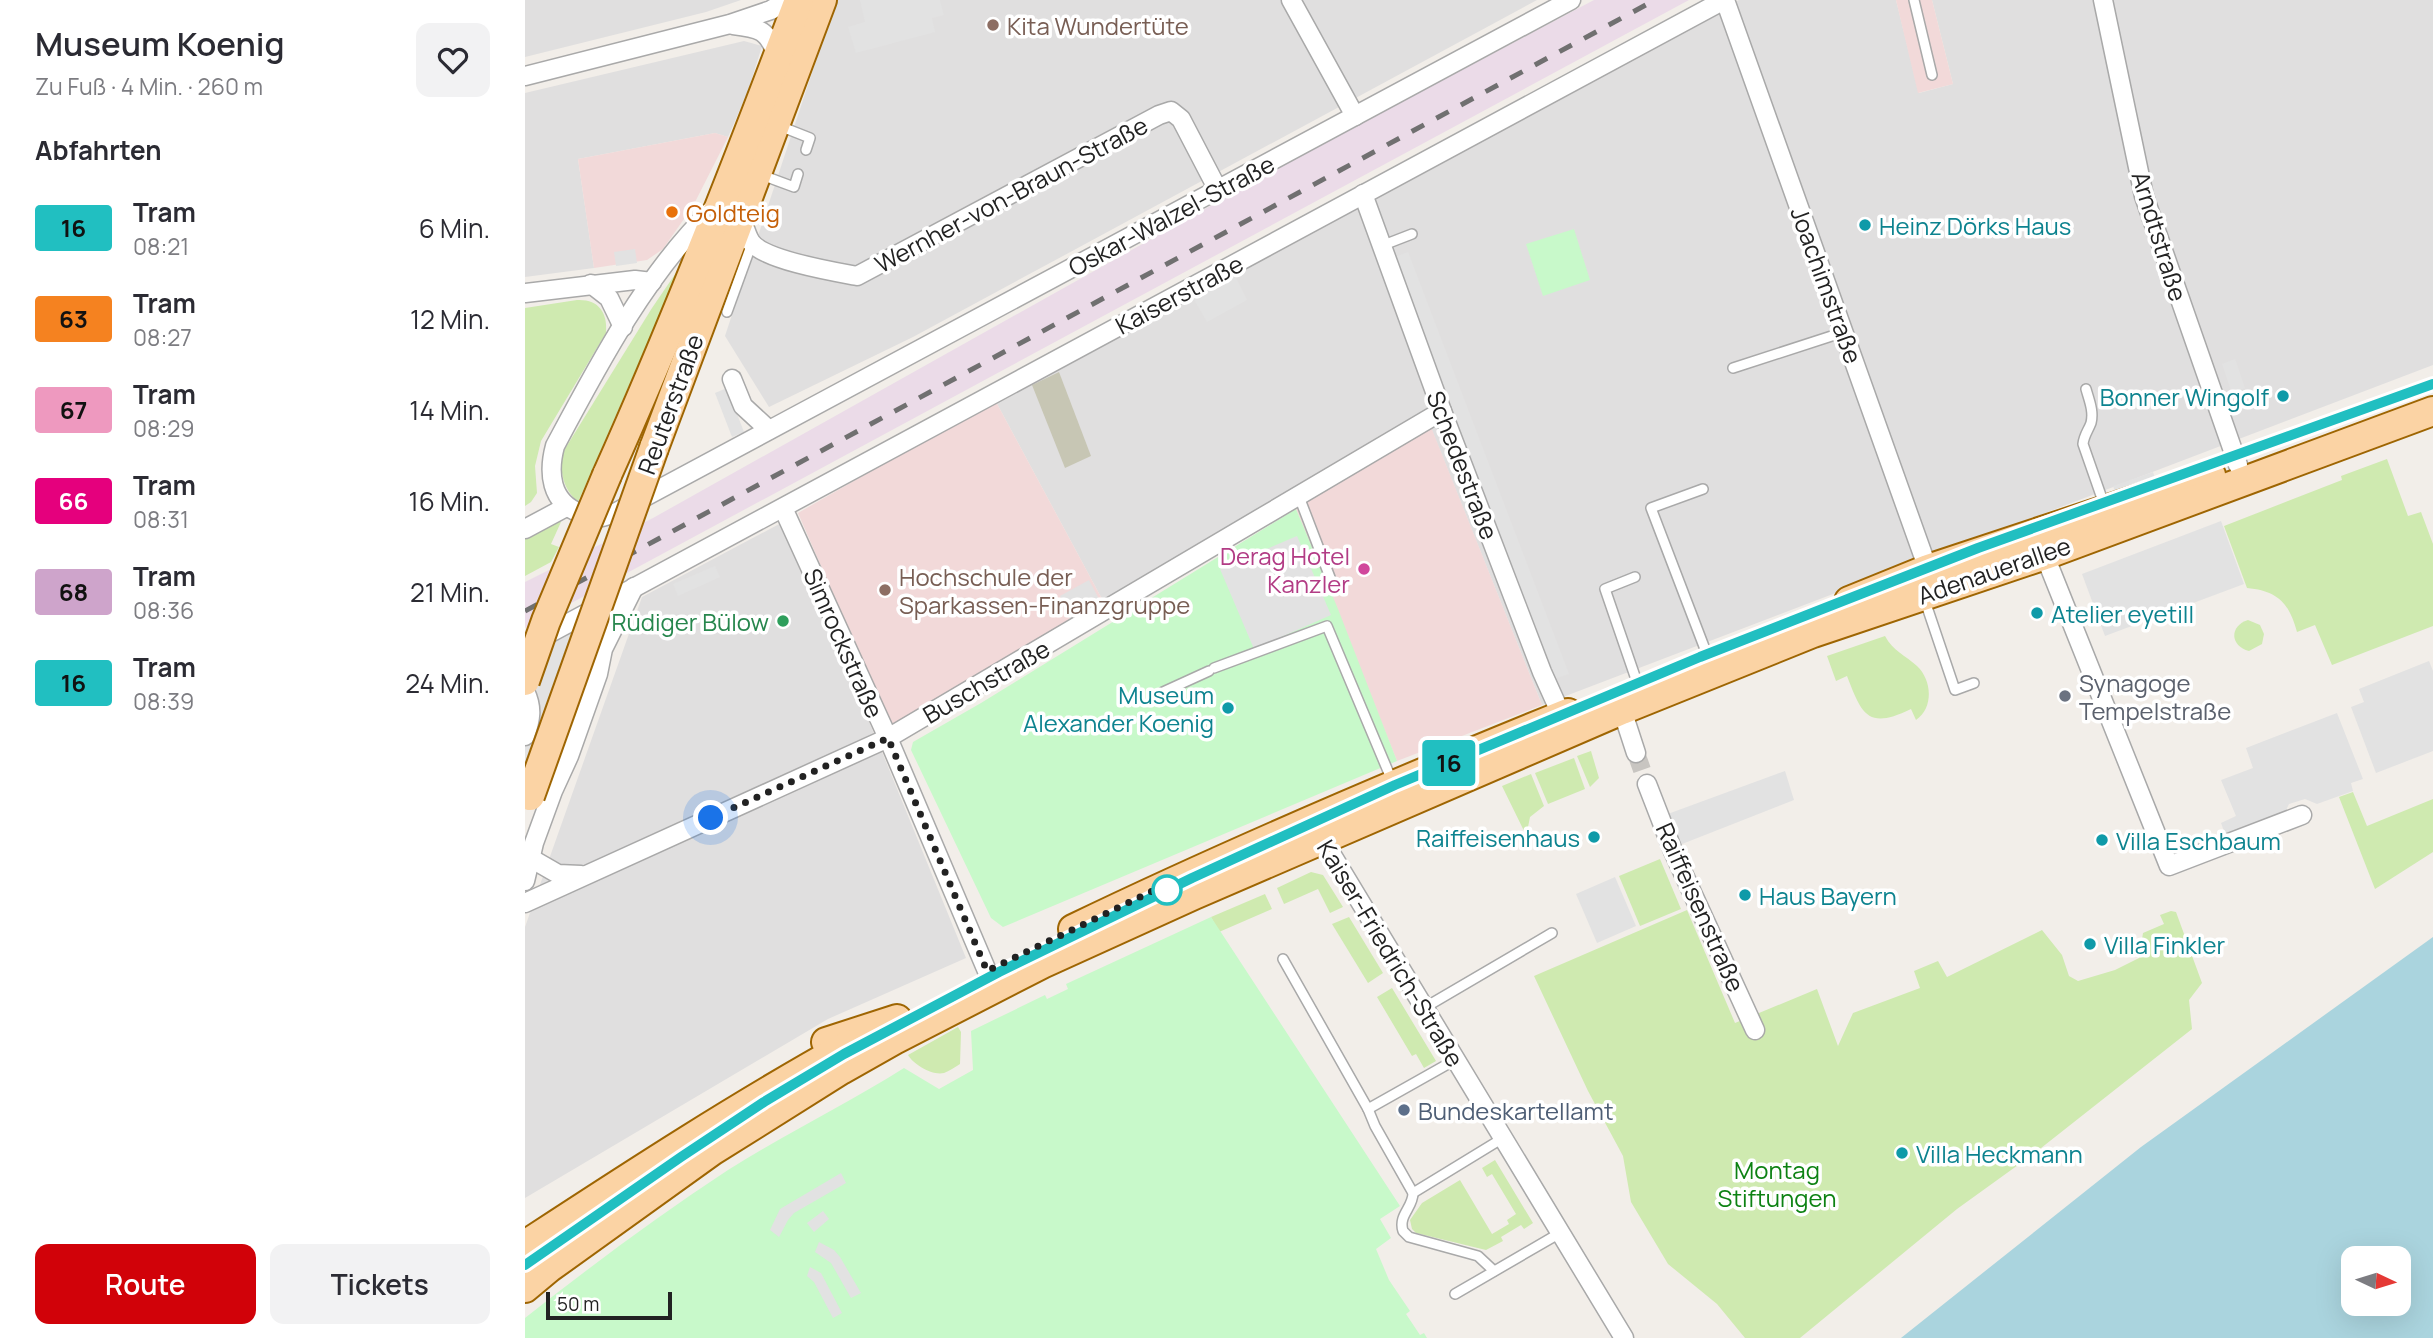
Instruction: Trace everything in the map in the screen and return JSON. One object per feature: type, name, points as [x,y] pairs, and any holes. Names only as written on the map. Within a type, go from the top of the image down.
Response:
[{"type":"main road","name":"Reuterstraße","points":[[525,690],[551,608],[657,363],[732,207],[758,173],[821,0]]},
{"type":"main road","name":"Reuterstraße","points":[[527,803],[654,448],[778,56],[786,9]]},
{"type":"main road","points":[[786,9],[793,43],[791,85]]},
{"type":"main road","name":"Adenauerallee","points":[[2041,543],[2106,509],[2238,466],[2433,392]]},
{"type":"main road","name":"Adenauerallee","points":[[525,1245],[647,1165],[799,1073],[987,971],[1200,868],[1473,774],[1638,685],[1708,657],[2433,411]]},
{"type":"main road","name":"Adenauerallee","points":[[525,1288],[712,1151],[894,1040],[1316,829],[1394,785],[1509,737],[1622,710],[1813,633],[1925,582]]},
{"type":"main road","points":[[525,1222],[653,1140],[801,1052],[840,1036],[897,1019]]},
{"type":"street","points":[[1291,0],[1355,116]]},
{"type":"street","name":"Oskar-Walzel-Straße","points":[[566,507],[595,518],[613,514],[1571,0]]},
{"type":"street","name":"Arndtstraße","points":[[2103,0],[2144,196],[2238,466]]},
{"type":"street","name":"Kaiserstraße","points":[[525,647],[1721,2]]},
{"type":"street","name":"Joachimstraße","points":[[1721,2],[1844,332],[1925,582]]},
{"type":"street","points":[[525,76],[786,9]]},
{"type":"street","points":[[730,24],[754,27],[763,32],[778,56]]},
{"type":"street","name":"Wernher-von-Braun-Straße","points":[[752,243],[764,253],[828,272],[857,276],[1171,111],[1181,119],[1218,190]]},
{"type":"street","name":"Schedestraße","points":[[1357,197],[1381,246],[1542,672],[1565,724]]},
{"type":"street","points":[[525,529],[566,507],[556,493],[551,479],[550,464],[555,446],[623,327],[652,282],[697,225],[732,207],[752,243]]},
{"type":"street","points":[[525,293],[635,280],[652,282]]},
{"type":"street","points":[[591,284],[609,298],[623,327]]},
{"type":"street","points":[[732,379],[743,406],[769,430]]},
{"type":"street","name":"Buschstraße","points":[[525,903],[888,738],[1442,411]]},
{"type":"street","name":"Simrockstraße","points":[[778,511],[888,738],[987,971]]},
{"type":"street","points":[[2041,543],[2169,866],[2302,815]]},
{"type":"street","points":[[525,881],[534,843],[598,674],[603,649],[634,587]]},
{"type":"street","points":[[582,616],[590,618],[600,627],[603,649]]},
{"type":"street","points":[[525,690],[530,702],[531,717],[525,736]]},
{"type":"street","points":[[1622,710],[1636,753]]},
{"type":"street","name":"Raiffeisenstraße","points":[[1647,784],[1678,862],[1755,1030]]},
{"type":"street","name":"Kaiser-Friedrich-Straße","points":[[1316,829],[1624,1338]]},
{"type":"street","points":[[532,859],[558,874],[585,875]]},
{"type":"lane","points":[[1914,0],[1932,75]]},
{"type":"lane","points":[[776,125],[810,138],[806,149]]},
{"type":"lane","points":[[758,173],[794,187],[798,174]]},
{"type":"lane","points":[[1381,246],[1412,234]]},
{"type":"lane","points":[[727,312],[752,243]]},
{"type":"lane","points":[[1733,368],[1844,332]]},
{"type":"lane","points":[[2085,389],[2092,416],[2091,425],[2084,433],[2083,444],[2106,509]]},
{"type":"lane","points":[[1703,489],[1651,508],[1708,657]]},
{"type":"lane","points":[[1298,494],[1331,580]]},
{"type":"lane","points":[[1635,577],[1605,589],[1638,685]]},
{"type":"lane","points":[[1925,582],[1955,690],[1974,683]]},
{"type":"lane","points":[[1163,692],[1212,670],[1327,626],[1394,785]]},
{"type":"lane","points":[[1473,774],[1503,748],[1509,737]]},
{"type":"lane","points":[[1424,1008],[1552,933]]},
{"type":"lane","points":[[1283,958],[1413,1193],[1413,1200],[1402,1218],[1403,1231],[1409,1237],[1478,1256],[1495,1271]]},
{"type":"lane","points":[[1368,1109],[1455,1060]]},
{"type":"lane","points":[[1413,1193],[1503,1138]]},
{"type":"lane","points":[[1455,1294],[1560,1233]]},
{"type":"shaded area","points":[[525,0],[741,0],[706,12],[525,57]]},
{"type":"shaded area","points":[[836,0],[1537,0],[913,337],[769,407],[725,336]]},
{"type":"shaded area","points":[[860,0],[940,0],[944,15],[932,18],[935,32],[856,53],[848,27],[865,22]]},
{"type":"shaded area","points":[[1594,0],[1689,0],[525,628],[525,582],[653,518],[1312,149]]},
{"type":"shaded area","points":[[1739,0],[1896,0],[1919,93],[1953,84],[1932,0],[2433,0],[2433,365],[1542,705],[1431,428],[1296,509],[1293,502],[1109,612],[995,400]]},
{"type":"shaded area","points":[[1896,0],[1932,0],[1953,84],[1918,93]]},
{"type":"shaded area","points":[[744,41],[762,46],[748,91],[728,137],[715,133],[578,159],[594,268],[525,277],[525,93]]},
{"type":"shaded area","points":[[715,133],[728,137],[693,206],[663,249],[647,260],[594,268],[578,159]]},
{"type":"shaded area","points":[[635,249],[637,263],[616,266],[614,252]]},
{"type":"shaded area","points":[[1408,252],[1569,674],[1554,679],[1395,257]]},
{"type":"shaded area","points":[[1235,276],[1247,300],[1207,322],[1193,298]]},
{"type":"shaded area","points":[[2235,359],[2245,388],[2232,393],[2222,364]]},
{"type":"shaded area","points":[[1059,372],[1091,456],[1065,468],[1032,385]]},
{"type":"shaded area","points":[[727,388],[744,432],[732,437],[715,393]]},
{"type":"shaded area","points":[[995,400],[1109,612],[898,744],[798,513]]},
{"type":"shaded area","points":[[1431,427],[1542,705],[1397,761],[1296,509]]},
{"type":"shaded area","points":[[2153,472],[2155,478],[2115,492],[2113,486]]},
{"type":"shaded area","points":[[2221,521],[2244,584],[2105,636],[2082,574]]},
{"type":"shaded area","points":[[783,522],[882,752],[966,958],[828,1019],[525,1198],[525,927],[642,597]]},
{"type":"shaded area","points":[[1297,536],[1331,615],[1254,649],[1220,569]]},
{"type":"shaded area","points":[[715,566],[720,577],[678,596],[673,584]]},
{"type":"shaded area","points":[[1089,580],[1100,601],[1070,619],[1060,596]]},
{"type":"shaded area","points":[[573,630],[588,664],[525,788],[525,656]]},
{"type":"shaded area","points":[[2429,661],[2433,671],[2433,751],[2376,773],[2351,707],[2364,702],[2359,689]]},
{"type":"shaded area","points":[[2337,713],[2363,779],[2351,783],[2353,791],[2317,804],[2305,799],[2289,804],[2285,812],[2225,834],[2221,823],[2236,816],[2221,780],[2253,768],[2246,748]]},
{"type":"shaded area","points":[[1785,771],[1794,800],[1677,846],[1665,815]]},
{"type":"shaded area","points":[[1615,877],[1636,926],[1597,943],[1576,894]]},
{"type":"shaded area","points":[[841,1173],[846,1183],[794,1213],[779,1237],[770,1230],[780,1209]]},
{"type":"shaded area","points":[[823,1211],[829,1219],[814,1232],[807,1223]]},
{"type":"shaded area","points":[[819,1242],[834,1250],[840,1257],[861,1293],[851,1298],[831,1263],[815,1252]]},
{"type":"shaded area","points":[[810,1267],[821,1273],[842,1313],[833,1318],[814,1282],[807,1276]]},
{"type":"green space","points":[[1574,229],[1590,280],[1543,296],[1526,244]]},
{"type":"green space","points":[[682,264],[578,502],[563,479],[563,452]]},
{"type":"green space","points":[[577,300],[591,302],[600,308],[605,319],[606,333],[541,441],[535,466],[537,493],[525,506],[525,308]]},
{"type":"green space","points":[[2387,459],[2408,516],[2421,512],[2433,544],[2433,626],[2332,665],[2315,625],[2297,632],[2290,613],[2281,600],[2267,592],[2247,588],[2224,526],[2342,480],[2341,476]]},
{"type":"green space","points":[[1296,509],[1397,761],[1003,927],[991,918],[911,750],[913,742]]},
{"type":"green space","points":[[557,519],[561,522],[551,544],[559,547],[551,562],[525,576],[525,536]]},
{"type":"green space","points":[[2248,620],[2260,625],[2264,634],[2262,644],[2249,651],[2238,645],[2234,636],[2237,627]]},
{"type":"green space","points":[[1885,636],[1895,649],[1917,666],[1926,679],[1928,701],[1922,715],[1916,720],[1911,709],[1885,718],[1869,715],[1857,701],[1847,676],[1836,681],[1827,656]]},
{"type":"green space","points":[[1591,751],[1599,778],[1590,787],[1577,756]]},
{"type":"green space","points":[[1574,758],[1585,789],[1548,804],[1535,773]]},
{"type":"green space","points":[[1531,774],[1544,806],[1530,817],[1527,832],[1529,841],[1502,786]]},
{"type":"green space","points":[[2353,792],[2367,826],[2433,799],[2433,852],[2375,889],[2339,797]]},
{"type":"green space","points":[[1660,859],[1681,909],[1640,926],[1619,876]]},
{"type":"green space","points":[[1311,872],[1323,875],[1343,907],[1330,913],[1318,889],[1284,904],[1277,888]]},
{"type":"green space","points":[[1265,894],[1272,909],[1219,932],[1211,917]]},
{"type":"green space","name":"Montag Stiftungen","points":[[1687,910],[1735,1023],[1817,989],[1838,1046],[1853,1013],[1920,988],[1914,971],[1938,961],[1947,977],[2042,930],[2062,955],[2069,976],[2078,981],[2115,970],[2139,958],[2143,933],[2164,924],[2160,915],[2176,912],[2202,983],[2189,1000],[2192,1029],[2036,1152],[1957,1209],[1800,1338],[1745,1338],[1717,1304],[1668,1264],[1631,1202],[1623,1156],[1588,1091],[1534,976]]},
{"type":"green space","points":[[1211,917],[1400,1206],[1380,1219],[1391,1238],[1376,1249],[1389,1280],[1410,1311],[1406,1314],[1420,1335],[1424,1333],[1427,1338],[525,1338],[525,1318],[625,1242],[728,1170],[904,1068],[939,1089],[973,1070],[971,1031],[1045,995],[1047,999],[1068,989],[1066,984]]},
{"type":"green space","points":[[1349,917],[1383,973],[1368,983],[1332,924]]},
{"type":"green space","points":[[1392,988],[1436,1061],[1424,1068],[1416,1054],[1412,1056],[1377,997]]},
{"type":"green space","points":[[958,1027],[961,1032],[960,1064],[950,1070],[944,1073],[929,1071],[908,1055]]},
{"type":"green space","points":[[1495,1160],[1533,1223],[1524,1229],[1521,1225],[1501,1237],[1503,1241],[1486,1250],[1416,1233],[1412,1229],[1410,1220],[1422,1203],[1460,1180],[1492,1234],[1509,1224],[1507,1220],[1516,1214],[1492,1174],[1487,1177],[1482,1168]]},
{"type":"water","points":[[2433,937],[2433,1338],[1901,1338],[2141,1147]]},
{"type":"tunnel","points":[[1636,753],[1647,784]]},
{"type":"railway","points":[[525,611],[1655,0]]},
{"type":"tram line","name":"16","points":[[525,1265],[640,1184],[764,1102],[844,1054],[999,972],[1192,878],[1395,785],[1700,657],[1978,548],[2259,449],[2433,384]]},
{"type":"place","name":"Kita Wundertüte","points":[[993,25]]},
{"type":"place","name":"Goldteig","points":[[672,212]]},
{"type":"place","name":"Heinz Dörks Haus","points":[[1865,225]]},
{"type":"place","name":"Bonner Wingolf","points":[[2283,396]]},
{"type":"place","name":"Derag Hotel Kanzler","points":[[1364,569]]},
{"type":"place","name":"Hochschule der Sparkassen-Finanzgruppe","points":[[885,590]]},
{"type":"place","name":"Atelier eyetill","points":[[2037,613]]},
{"type":"place","name":"Rüdiger Bülow","points":[[783,621]]},
{"type":"place","name":"Synagoge Tempelstraße","points":[[2065,696]]},
{"type":"place","name":"Museum Alexander Koenig","points":[[1228,708]]},
{"type":"place","name":"Raiffeisenhaus","points":[[1594,837]]},
{"type":"place","name":"Villa Eschbaum","points":[[2102,840]]},
{"type":"place","name":"Haus Bayern","points":[[1745,895]]},
{"type":"place","name":"Villa Finkler","points":[[2090,944]]},
{"type":"place","name":"Bundeskartellamt","points":[[1404,1110]]},
{"type":"place","name":"Villa Heckmann","points":[[1902,1153]]},
{"type":"route","points":[[711,818],[888,738],[987,971],[1171,882],[1167,890]]}]
